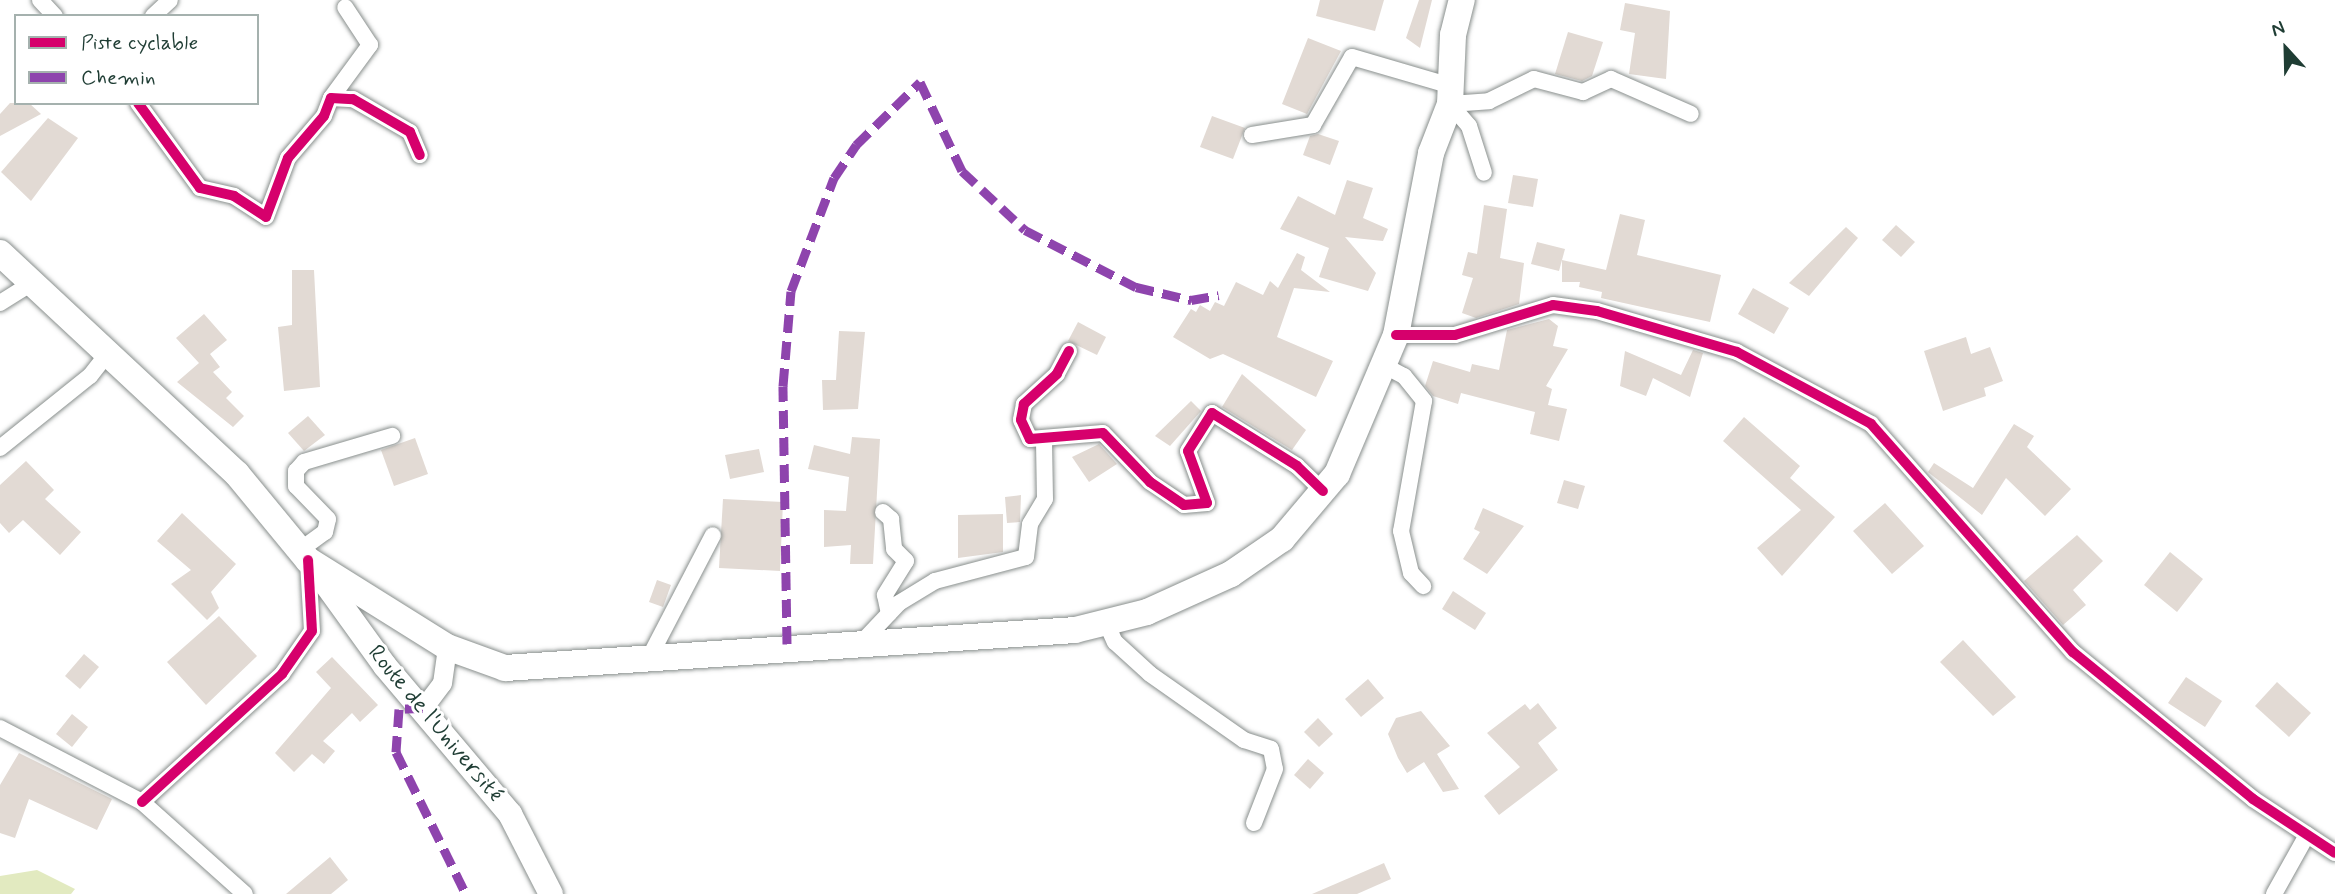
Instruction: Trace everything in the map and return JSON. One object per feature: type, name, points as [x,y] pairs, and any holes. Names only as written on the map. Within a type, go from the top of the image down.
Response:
[{"type":"highway","points":[[0,253],[237,474],[304,555],[447,647],[505,668],[863,640],[1075,630],[1105,620],[1147,612],[1231,575],[1282,540],[1337,474],[1396,335],[1431,153],[1451,95],[1462,0]]},
{"type":"main road","name":"Route de l'Université","points":[[304,555],[423,708],[510,814],[551,894]]},
{"type":"street","points":[[40,0],[53,14]]},
{"type":"street","points":[[155,14],[170,0]]},
{"type":"street","points":[[139,105],[200,188],[234,196],[266,217],[288,158],[324,116],[331,98],[370,44],[345,7]]},
{"type":"street","points":[[1252,135],[1313,125],[1352,57],[1451,95],[1489,101],[1534,79],[1583,92],[1611,79],[1691,114]]},
{"type":"street","points":[[1451,95],[1469,126],[1484,173]]},
{"type":"street","points":[[331,98],[353,99],[410,132],[420,155]]},
{"type":"street","points":[[0,303],[34,282]]},
{"type":"street","points":[[1396,335],[1455,335],[1553,305],[1597,311],[1737,352],[1871,424],[2073,652],[2307,835],[2335,853]]},
{"type":"street","points":[[1069,351],[1057,374],[1024,404],[1021,420],[1030,439],[1044,442],[1103,433],[1150,482],[1184,505],[1207,503],[1188,451],[1212,413],[1297,466],[1323,491]]},
{"type":"street","points":[[0,448],[90,376],[108,353]]},
{"type":"street","points":[[1383,365],[1404,376],[1424,401],[1401,531],[1411,573],[1423,586]]},
{"type":"street","points":[[142,802],[282,674],[312,631],[304,555],[325,532],[328,519],[296,486],[296,471],[304,462],[392,436]]},
{"type":"street","points":[[863,640],[888,614],[935,581],[1026,557],[1030,524],[1045,499],[1044,442]]},
{"type":"street","points":[[883,512],[891,519],[894,549],[906,561],[886,595],[888,614]]},
{"type":"street","points":[[650,656],[713,535]]},
{"type":"street","points":[[1105,620],[1115,642],[1150,674],[1244,740],[1271,749],[1275,769],[1254,823]]},
{"type":"street","points":[[423,708],[442,683],[447,647]]},
{"type":"street","points":[[0,728],[142,802],[245,894]]},
{"type":"street","points":[[2274,894],[2307,835]]},
{"type":"green space","points":[[37,870],[75,889],[71,894],[0,894],[0,876]]},
{"type":"building","points":[[1320,0],[1384,0],[1375,31],[1316,16]]},
{"type":"building","points":[[1419,0],[1432,0],[1420,48],[1406,38]]},
{"type":"building","points":[[1625,3],[1670,11],[1666,79],[1629,74],[1635,33],[1620,30]]},
{"type":"building","points":[[1568,32],[1603,42],[1592,76],[1582,81],[1555,74]]},
{"type":"building","points":[[1308,38],[1341,51],[1307,114],[1282,104]]},
{"type":"building","points":[[10,103],[14,103],[31,105],[41,114],[0,136],[0,114]]},
{"type":"building","points":[[1212,116],[1245,128],[1233,159],[1200,147]]},
{"type":"building","points":[[48,118],[78,138],[31,201],[1,172]]},
{"type":"building","points":[[1318,134],[1339,141],[1330,165],[1303,155],[1310,136]]},
{"type":"building","points":[[1513,175],[1538,179],[1533,207],[1508,203]]},
{"type":"building","points":[[1347,180],[1373,188],[1363,218],[1388,229],[1383,241],[1345,237],[1376,273],[1368,291],[1319,277],[1329,248],[1280,229],[1298,196],[1335,215]]},
{"type":"building","points":[[1484,205],[1507,209],[1500,258],[1524,263],[1519,304],[1476,318],[1462,313],[1473,278],[1462,275],[1468,252],[1477,254]]},
{"type":"building","points":[[1620,214],[1645,220],[1637,255],[1721,275],[1710,322],[1601,298],[1602,292],[1579,287],[1580,282],[1562,282],[1562,260],[1606,270]]},
{"type":"building","points":[[1896,225],[1915,242],[1901,257],[1882,240]]},
{"type":"building","points":[[1846,227],[1858,238],[1809,296],[1789,283]]},
{"type":"building","points":[[1537,242],[1565,249],[1559,271],[1531,264]]},
{"type":"building","points":[[1297,253],[1305,257],[1301,270],[1330,292],[1294,288],[1277,337],[1333,361],[1316,397],[1223,354],[1210,359],[1173,337],[1191,309],[1196,312],[1200,305],[1210,311],[1215,302],[1224,306],[1236,282],[1263,295],[1270,281],[1278,288]]},
{"type":"building","points":[[292,270],[314,270],[320,387],[284,391],[278,327],[292,325]]},
{"type":"building","points":[[1753,288],[1789,308],[1774,334],[1738,314]]},
{"type":"building","points":[[204,314],[227,340],[210,354],[220,367],[213,372],[232,392],[226,398],[244,416],[233,427],[177,382],[199,363],[176,338]]},
{"type":"building","points":[[1549,319],[1558,326],[1553,346],[1568,349],[1546,386],[1552,389],[1548,405],[1567,409],[1559,441],[1530,434],[1535,412],[1461,393],[1458,404],[1433,396],[1425,386],[1433,361],[1470,372],[1472,364],[1499,370],[1507,330]]},
{"type":"building","points":[[1078,322],[1106,337],[1097,355],[1068,341]]},
{"type":"building","points":[[839,331],[865,332],[858,409],[823,410],[822,380],[836,380]]},
{"type":"building","points":[[1966,337],[1971,354],[1990,347],[2003,381],[1984,388],[1986,396],[1943,411],[1924,351]]},
{"type":"building","points":[[1693,350],[1703,353],[1690,397],[1653,378],[1646,396],[1620,386],[1625,351],[1681,375]]},
{"type":"building","points":[[1242,374],[1306,430],[1292,450],[1222,407]]},
{"type":"building","points":[[1191,401],[1201,411],[1170,446],[1155,436]]},
{"type":"building","points":[[308,416],[325,435],[304,451],[288,433]]},
{"type":"building","points":[[1744,417],[1800,466],[1790,478],[1835,517],[1782,576],[1757,548],[1801,510],[1723,441]]},
{"type":"building","points":[[2014,424],[2034,436],[2027,447],[2071,489],[2045,516],[2006,478],[1982,515],[1928,472],[1934,463],[1973,488]]},
{"type":"building","points":[[852,437],[880,439],[873,564],[850,564],[851,545],[824,547],[824,510],[846,511],[849,477],[808,469],[814,445],[850,454]]},
{"type":"building","points":[[415,438],[428,474],[394,486],[381,450]]},
{"type":"building","points":[[1099,444],[1117,464],[1089,482],[1072,457]]},
{"type":"building","points":[[759,449],[764,472],[730,479],[725,455]]},
{"type":"building","points":[[26,461],[54,490],[45,499],[81,532],[60,555],[23,520],[9,533],[0,523],[0,485]]},
{"type":"building","points":[[1564,480],[1585,486],[1578,509],[1557,503]]},
{"type":"building","points":[[1021,495],[1020,522],[1007,523],[1005,497]]},
{"type":"building","points":[[723,499],[783,502],[780,571],[719,568]]},
{"type":"building","points":[[1885,503],[1924,546],[1892,574],[1853,531]]},
{"type":"building","points":[[1483,508],[1524,526],[1487,574],[1463,559],[1480,532],[1474,529]]},
{"type":"building","points":[[182,513],[236,564],[211,592],[219,608],[207,620],[171,584],[191,570],[157,541]]},
{"type":"building","points":[[1003,514],[1003,552],[958,558],[958,515]]},
{"type":"building","points":[[2077,535],[2103,561],[2073,590],[2086,605],[2063,625],[2024,581]]},
{"type":"building","points":[[2170,552],[2203,579],[2177,612],[2144,585]]},
{"type":"building","points":[[657,580],[671,585],[663,607],[649,602]]},
{"type":"building","points":[[1453,591],[1486,613],[1475,630],[1442,609]]},
{"type":"building","points":[[219,616],[257,656],[206,705],[167,662]]},
{"type":"building","points":[[1963,640],[2016,697],[1993,716],[1940,662]]},
{"type":"building","points":[[84,654],[99,667],[80,689],[65,676]]},
{"type":"building","points":[[332,657],[378,705],[360,722],[352,713],[323,741],[335,751],[324,764],[312,754],[294,772],[275,753],[331,688],[316,672]]},
{"type":"building","points":[[2186,677],[2222,701],[2205,727],[2168,703]]},
{"type":"building","points":[[1368,679],[1384,698],[1361,717],[1345,699]]},
{"type":"building","points":[[2277,682],[2311,713],[2289,737],[2255,706]]},
{"type":"building","points":[[1538,703],[1557,728],[1538,743],[1558,770],[1499,815],[1484,796],[1520,767],[1487,733],[1525,704],[1530,710]]},
{"type":"building","points":[[1421,711],[1450,746],[1437,754],[1459,789],[1443,792],[1424,762],[1407,773],[1398,758],[1388,734],[1396,718]]},
{"type":"building","points":[[72,714],[88,727],[72,747],[56,734]]},
{"type":"building","points":[[1318,718],[1333,734],[1319,747],[1304,732]]},
{"type":"building","points":[[19,753],[112,799],[97,830],[29,799],[15,838],[0,833],[0,785]]},
{"type":"building","points":[[1308,759],[1324,773],[1310,789],[1294,775]]},
{"type":"building","points":[[330,857],[348,880],[331,894],[286,894]]},
{"type":"building","points":[[1384,863],[1391,879],[1357,894],[1312,894]]},
{"type":"marked path","points":[[787,644],[783,386],[791,291],[834,178],[856,145],[920,82],[962,171],[1025,230],[1136,287],[1191,300],[1219,295]]},
{"type":"marked path","points":[[423,708],[399,709],[396,752],[466,894]]},
{"type":"cycle path","points":[[139,105],[200,188],[234,196],[266,217],[288,158],[324,116],[331,98],[353,99],[410,132],[420,155]]},
{"type":"cycle path","points":[[1396,335],[1455,335],[1553,305],[1597,311],[1737,352],[1871,424],[2073,652],[2253,799],[2335,853]]},
{"type":"cycle path","points":[[1069,351],[1057,374],[1024,404],[1021,420],[1030,439],[1103,433],[1150,482],[1184,505],[1207,503],[1188,451],[1212,413],[1297,466],[1323,491]]},
{"type":"cycle path","points":[[142,802],[282,674],[312,631],[308,560]]}]
